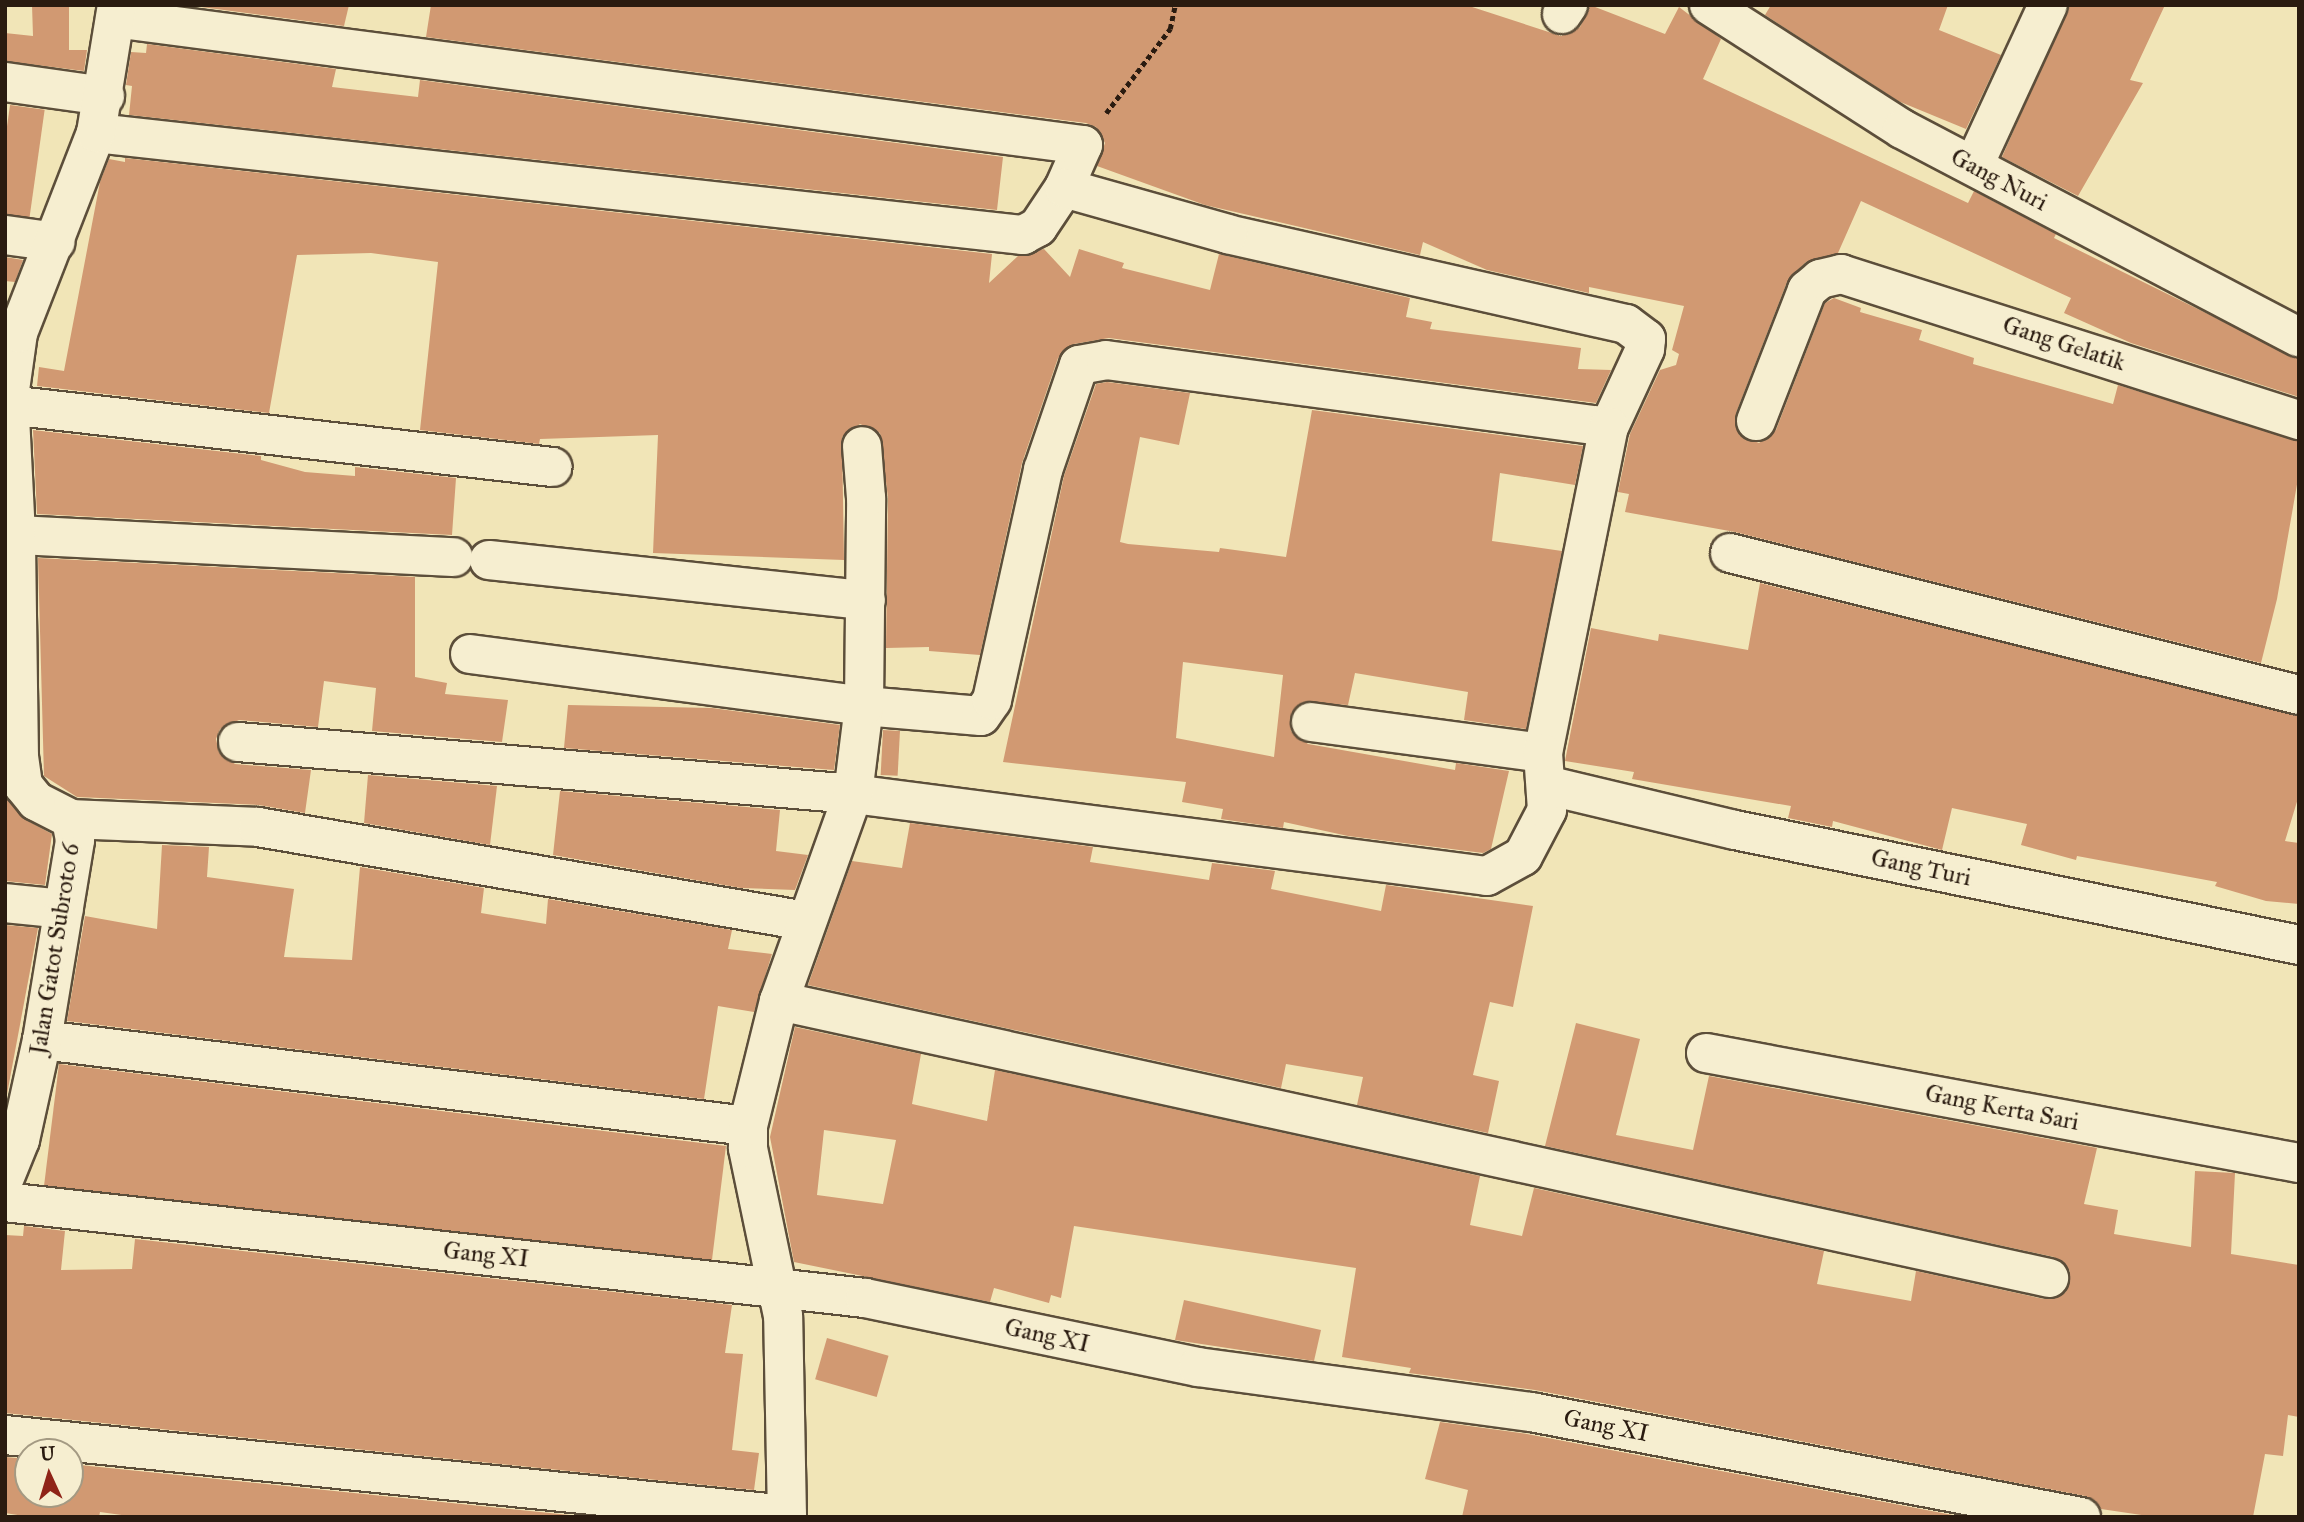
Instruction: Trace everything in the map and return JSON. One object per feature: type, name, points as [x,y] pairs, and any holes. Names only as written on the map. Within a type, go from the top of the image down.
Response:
[{"type":"street","points":[[1974,165],[2048,5]]},
{"type":"street","name":"Gang Nuri","points":[[1732,11],[1902,128],[2299,337]]},
{"type":"street","points":[[96,133],[1023,235],[1038,227],[1064,188],[1083,145],[116,12]]},
{"type":"street","name":"Jalan Gatot Subroto 6","points":[[5,1177],[42,1040],[75,840],[71,819],[36,801],[23,785],[11,719],[16,535],[7,400],[18,333],[56,242],[96,133],[105,96],[116,12]]},
{"type":"street","points":[[5,82],[105,96]]},
{"type":"street","points":[[238,742],[853,794],[1487,876],[1523,856],[1547,810],[1544,769],[1609,426],[1646,339],[1626,324],[1228,234],[1064,188]]},
{"type":"street","points":[[5,235],[56,242]]},
{"type":"street","name":"Gang Gelatik","points":[[1756,421],[1807,290],[1829,276],[1854,276],[2299,420]]},
{"type":"street","points":[[470,654],[864,706],[968,718],[981,716],[989,709],[1055,426],[1079,365],[1091,360],[1609,426]]},
{"type":"street","points":[[7,400],[552,467]]},
{"type":"street","points":[[5,1436],[787,1516],[784,1336],[748,1148],[748,1126],[779,1001],[853,794],[864,706],[866,600],[862,446]]},
{"type":"street","points":[[16,535],[471,559],[866,600]]},
{"type":"street","points":[[1730,553],[2299,695]]},
{"type":"street","name":"Gang Turi","points":[[1311,722],[1544,769],[1735,830],[2299,946]]},
{"type":"street","points":[[71,819],[258,827],[806,921]]},
{"type":"street","points":[[5,903],[64,909]]},
{"type":"street","points":[[779,1001],[2049,1278]]},
{"type":"street","points":[[42,1040],[748,1126]]},
{"type":"street","name":"Gang Kerta Sari","points":[[1706,1053],[2299,1163]]},
{"type":"street","name":"Gang XI","points":[[5,1202],[865,1298],[1198,1367],[1531,1412],[2081,1517]]},
{"type":"path","points":[[1083,145],[1170,29],[1175,5]]},
{"type":"building","points":[[32,5],[69,5],[69,50],[87,50],[84,71],[5,61],[5,33],[33,36]]},
{"type":"building","points":[[186,5],[349,5],[344,26]]},
{"type":"building","points":[[431,5],[1466,5],[1561,36],[1580,27],[1590,5],[1665,34],[1679,7],[1721,39],[1703,79],[1968,203],[1974,191],[2056,234],[2054,238],[2299,359],[2299,397],[2131,343],[2064,313],[2071,298],[1861,201],[1838,253],[1806,262],[1787,282],[1736,413],[1739,435],[1759,443],[1776,430],[1825,303],[1834,298],[1861,308],[1860,312],[1922,330],[1919,340],[1974,358],[1973,364],[2113,404],[2118,385],[2299,441],[2299,473],[2277,599],[2261,663],[1735,532],[1625,512],[1629,494],[1618,492],[1630,434],[1660,370],[1676,365],[1679,354],[1672,350],[1684,306],[1589,287],[1589,293],[1487,270],[1423,242],[1420,255],[1205,205],[1097,166],[1105,143],[1096,127],[1086,123],[426,37]]},
{"type":"building","points":[[1771,5],[1948,5],[1939,30],[2001,55],[1966,129],[1898,101],[1765,15]]},
{"type":"building","points":[[2069,5],[2165,5],[2130,80],[2143,83],[2078,196],[2002,157]]},
{"type":"building","points":[[147,44],[336,69],[332,87],[418,97],[420,80],[1003,157],[997,210],[129,115],[132,86],[126,85],[131,52],[146,53]]},
{"type":"building","points":[[10,105],[45,110],[29,218],[5,214],[5,141]]},
{"type":"building","points":[[125,158],[992,254],[989,283],[1018,256],[1044,249],[1070,277],[1079,249],[1124,263],[1122,268],[1210,290],[1219,254],[1410,298],[1406,317],[1432,322],[1430,329],[1581,348],[1578,369],[1611,370],[1596,403],[1109,338],[1074,344],[1058,358],[1022,463],[980,655],[929,651],[929,647],[886,648],[888,498],[880,433],[860,424],[842,437],[844,560],[653,553],[658,435],[540,439],[539,444],[420,430],[438,262],[371,253],[297,255],[269,413],[37,386],[39,367],[64,371],[100,182],[109,159],[125,162]]},
{"type":"building","points":[[5,257],[23,260],[15,282],[5,281]]},
{"type":"building","points":[[1107,382],[1190,393],[1179,445],[1140,437],[1120,542],[1128,544],[1219,552],[1220,548],[1286,557],[1312,410],[1583,446],[1575,485],[1500,473],[1492,541],[1562,551],[1526,729],[1464,720],[1468,692],[1355,673],[1348,705],[1303,702],[1290,718],[1291,731],[1308,744],[1455,770],[1456,763],[1509,771],[1491,849],[1483,853],[1348,836],[1284,822],[1283,828],[1221,819],[1223,809],[1182,802],[1186,782],[1003,762],[1064,476],[1096,384]],"holes":[[[1183,662],[1283,675],[1274,757],[1176,738]]]},
{"type":"building","points":[[33,430],[261,456],[261,460],[305,472],[355,476],[355,467],[456,478],[452,535],[37,514]]},
{"type":"building","points":[[38,558],[415,577],[415,677],[447,683],[445,694],[508,700],[502,742],[372,731],[376,688],[324,681],[318,727],[239,720],[220,729],[216,739],[219,752],[235,764],[311,770],[305,813],[259,805],[77,797],[44,776]]},
{"type":"building","points":[[1760,583],[2299,716],[2299,795],[2285,841],[2299,843],[2299,904],[2266,901],[2215,886],[2217,882],[2077,856],[2076,860],[2021,845],[2027,824],[1952,808],[1942,850],[1833,821],[1832,827],[1788,818],[1791,806],[1632,779],[1634,772],[1565,761],[1591,628],[1658,641],[1659,634],[1748,650]]},
{"type":"building","points":[[568,705],[712,708],[840,725],[834,770],[564,748]]},
{"type":"building","points":[[883,730],[900,731],[898,776],[881,775]]},
{"type":"building","points":[[368,775],[497,786],[490,845],[364,823]]},
{"type":"building","points":[[560,791],[780,810],[776,851],[808,855],[795,890],[741,888],[553,855]]},
{"type":"building","points":[[5,797],[26,820],[52,834],[45,885],[5,881]]},
{"type":"building","points":[[910,823],[1093,847],[1090,862],[1209,880],[1212,863],[1275,871],[1271,889],[1381,911],[1386,885],[1533,906],[1513,1007],[1490,1002],[1473,1075],[1499,1081],[1488,1133],[1357,1105],[1363,1077],[1286,1064],[1281,1088],[808,985],[852,861],[902,868]]},
{"type":"building","points":[[162,845],[209,847],[207,877],[294,889],[284,957],[352,960],[360,867],[484,888],[481,913],[546,924],[548,899],[732,930],[728,949],[772,954],[754,1012],[718,1006],[704,1099],[67,1021],[85,916],[157,929]]},
{"type":"building","points":[[5,925],[38,928],[5,1105]]},
{"type":"building","points":[[1576,1023],[1640,1039],[1616,1135],[1693,1150],[1709,1076],[2097,1148],[2084,1204],[2118,1210],[2114,1234],[2191,1247],[2195,1171],[2235,1173],[2231,1254],[2299,1265],[2299,1417],[2288,1415],[2283,1456],[2265,1454],[2253,1517],[2155,1517],[2101,1509],[2085,1496],[1535,1390],[1409,1373],[1411,1368],[1342,1357],[1356,1268],[1074,1226],[1061,1298],[1051,1295],[1049,1303],[994,1288],[990,1302],[794,1262],[770,1137],[795,1027],[921,1054],[912,1104],[987,1121],[995,1070],[1480,1176],[1470,1225],[1522,1236],[1534,1188],[1824,1251],[1817,1284],[1911,1301],[1916,1271],[2044,1299],[2066,1292],[2070,1271],[2054,1257],[1545,1146]],"holes":[[[824,1130],[896,1140],[883,1204],[817,1195]]]},
{"type":"building","points":[[59,1064],[726,1146],[711,1268],[44,1186]]},
{"type":"building","points":[[24,1226],[65,1231],[61,1270],[132,1269],[135,1239],[732,1305],[725,1353],[743,1354],[732,1450],[759,1453],[754,1490],[5,1413],[5,1235],[23,1236]]},
{"type":"building","points":[[1184,1300],[1321,1330],[1314,1361],[1175,1340]]},
{"type":"building","points":[[827,1338],[889,1356],[877,1397],[815,1379]]},
{"type":"building","points":[[1440,1422],[1527,1434],[1963,1517],[1462,1517],[1468,1490],[1425,1479]]},
{"type":"building","points":[[5,1457],[14,1458],[14,1508],[84,1508],[84,1465],[589,1517],[136,1517],[100,1512],[99,1517],[30,1517],[5,1513]]}]
